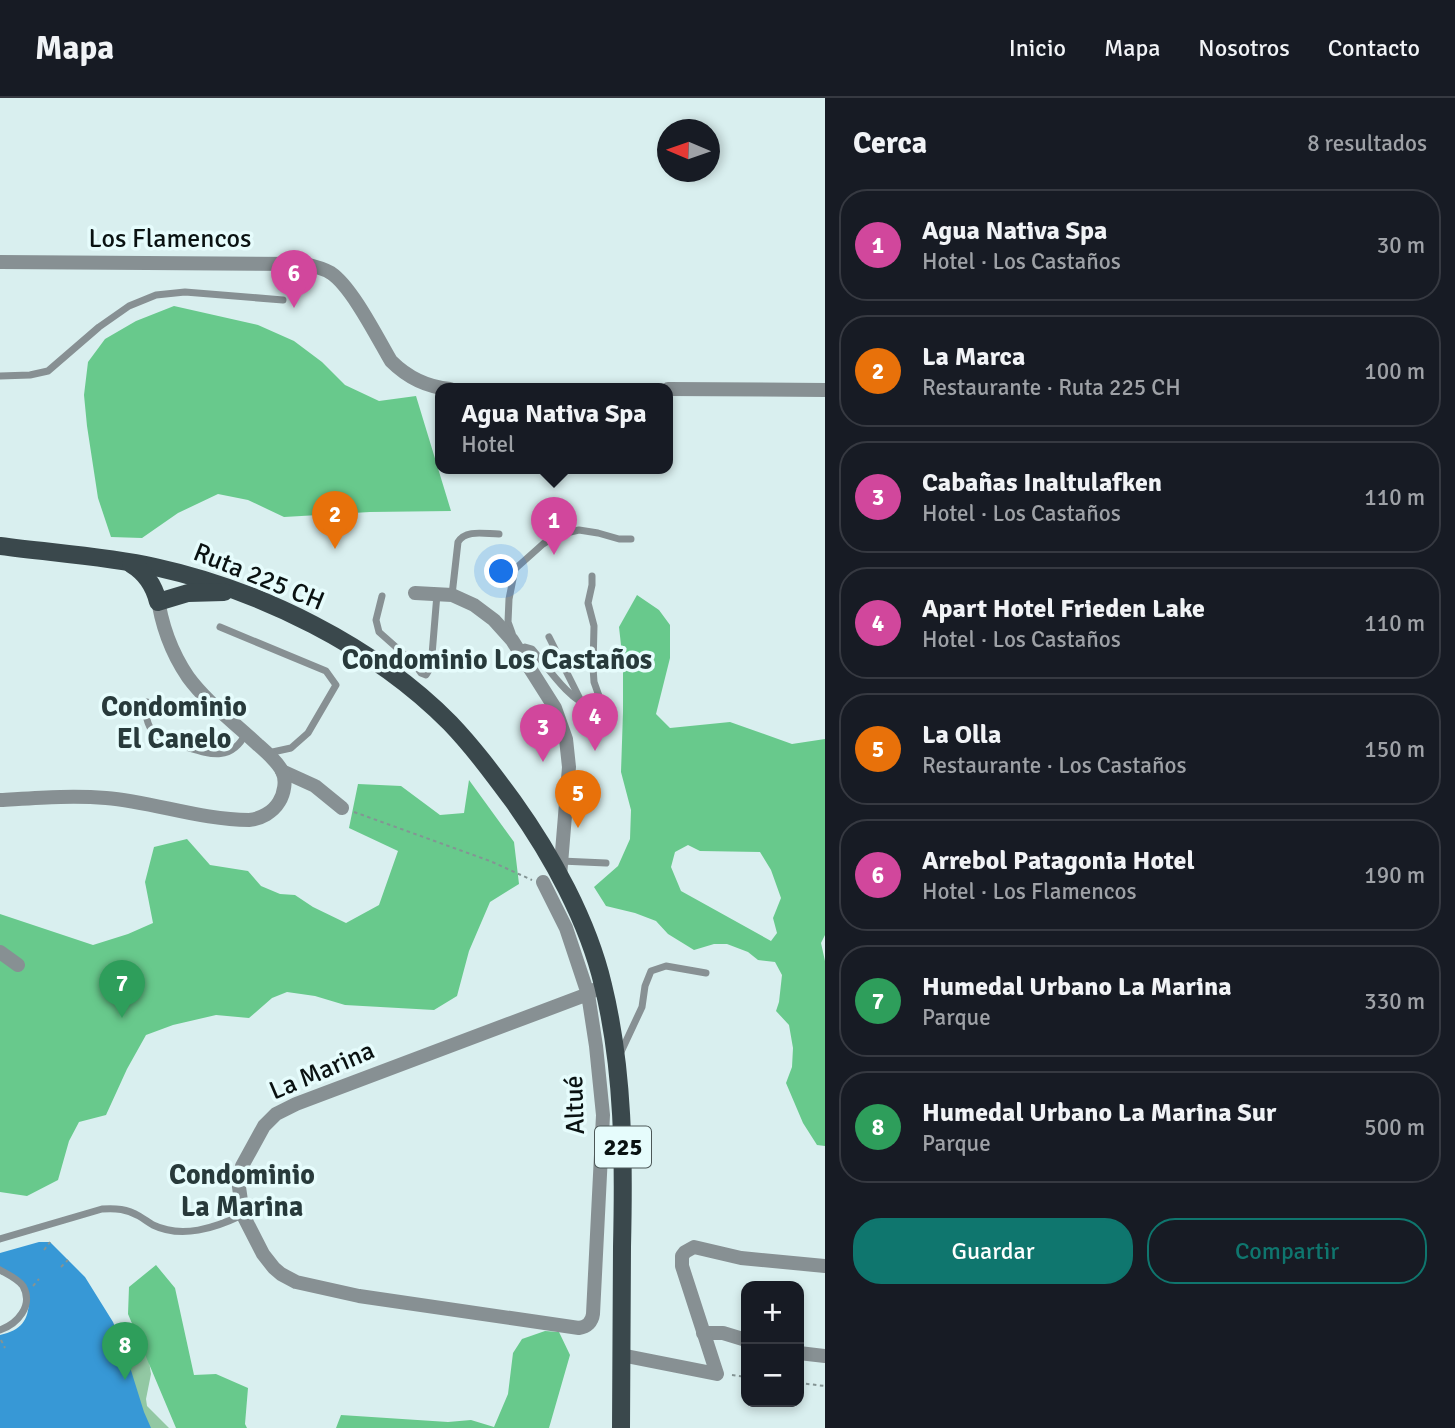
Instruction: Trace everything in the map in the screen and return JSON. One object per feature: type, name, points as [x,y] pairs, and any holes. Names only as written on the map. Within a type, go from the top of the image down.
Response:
[{"type":"main road","name":"Ruta 225 CH","points":[[0,546],[128,562],[188,575],[261,600],[316,626],[375,662],[450,723],[478,755],[531,827],[554,873]]},
{"type":"main road","points":[[128,562],[148,578],[158,602],[204,591],[244,594]]},
{"type":"main road","name":"225","points":[[554,873],[585,931],[596,989],[616,1063],[624,1163],[621,1428]]},
{"type":"street","name":"Los Flamencos","points":[[0,262],[314,266],[331,273],[343,284],[391,361],[399,369],[408,376],[435,386]]},
{"type":"street","points":[[673,389],[825,390]]},
{"type":"street","points":[[155,567],[158,602],[166,634],[188,677],[208,700],[268,754],[282,771],[314,786],[342,808]]},
{"type":"street","points":[[415,593],[444,595],[474,605],[494,620],[512,640],[555,709],[566,739],[569,780],[554,873]]},
{"type":"street","points":[[0,800],[107,798],[249,820],[263,816],[280,801],[284,786],[282,771]]},
{"type":"street","points":[[0,952],[18,965]]},
{"type":"street","name":"La Marina","points":[[579,1328],[359,1296],[296,1282],[281,1274],[268,1261],[243,1215],[239,1186],[242,1166],[264,1126],[286,1108],[596,989]]},
{"type":"street","name":"Altué","points":[[579,1328],[591,1322],[593,1314],[603,1115],[596,1046],[596,989]]},
{"type":"street","points":[[717,1374],[682,1266],[682,1256],[689,1249],[699,1247],[741,1258],[825,1266]]},
{"type":"street","points":[[703,1333],[723,1333],[741,1338]]},
{"type":"street","points":[[804,1354],[825,1356]]},
{"type":"street","points":[[621,1355],[717,1374]]},
{"type":"lane","points":[[0,376],[30,375],[48,371],[99,327],[129,306],[156,295],[185,292],[283,300]]},
{"type":"lane","points":[[592,576],[588,603],[594,626],[594,682],[599,696],[597,702],[591,706],[582,703],[565,689],[532,649],[526,647],[519,651],[508,622],[515,569],[543,544],[568,532],[590,531],[620,540],[631,539]]},
{"type":"lane","points":[[382,596],[376,620],[379,632],[426,675],[431,667],[444,595],[458,542],[466,534],[499,534]]},
{"type":"lane","points":[[220,627],[326,671],[336,685],[308,733],[291,748],[268,754]]},
{"type":"lane","points":[[549,637],[582,703]]},
{"type":"lane","points":[[147,702],[146,716],[151,730],[156,736],[170,742],[216,755],[235,747],[246,733]]},
{"type":"lane","points":[[554,873],[606,863]]},
{"type":"lane","points":[[616,1063],[642,1007],[645,986],[651,971],[666,966],[706,972]]},
{"type":"lane","points":[[0,1239],[112,1208],[129,1211],[155,1226],[177,1231],[204,1228],[243,1215]]},
{"type":"lane","points":[[0,1270],[22,1286],[26,1297],[25,1309],[19,1319],[0,1330]]},
{"type":"path","points":[[342,808],[490,861],[527,879],[554,873]]},
{"type":"path","points":[[44,1250],[50,1242]]},
{"type":"path","points":[[61,1267],[68,1260]]},
{"type":"path","points":[[0,1336],[5,1348]]},
{"type":"path","points":[[717,1374],[741,1376]]},
{"type":"path","points":[[804,1384],[825,1387]]},
{"type":"green space","points":[[174,306],[258,325],[294,341],[322,362],[345,385],[379,401],[416,396],[435,458],[435,474],[440,474],[451,511],[284,517],[248,500],[218,494],[178,513],[142,538],[111,537],[98,498],[84,395],[88,362],[105,339],[136,321]]},
{"type":"green space","points":[[637,595],[659,610],[670,625],[670,658],[656,714],[670,728],[730,722],[792,744],[825,739],[825,935],[821,943],[825,961],[825,1146],[817,1145],[803,1123],[786,1083],[792,1067],[793,1048],[789,1025],[776,1011],[782,975],[775,962],[758,960],[748,952],[727,944],[714,944],[694,950],[668,934],[656,921],[606,906],[594,887],[618,866],[630,839],[631,810],[621,772],[623,663],[619,627]],"holes":[[[688,845],[700,851],[760,852],[771,870],[781,898],[773,918],[777,933],[771,941],[681,891],[671,867],[675,852]]]},
{"type":"green space","points":[[469,780],[514,842],[519,884],[490,902],[469,951],[457,996],[434,1010],[345,1005],[315,996],[287,992],[272,998],[249,1018],[216,1015],[173,1025],[146,1035],[106,1115],[79,1122],[69,1141],[58,1180],[27,1196],[0,1192],[0,914],[93,945],[128,934],[153,923],[145,882],[154,847],[187,839],[210,865],[248,871],[261,886],[280,894],[295,895],[346,923],[379,905],[398,851],[349,828],[358,784],[401,786],[440,815],[464,813]]},
{"type":"green space","points":[[156,1265],[175,1288],[194,1375],[216,1374],[248,1388],[247,1428],[176,1428],[128,1314],[129,1287]]},
{"type":"green space","points":[[133,1329],[148,1355],[151,1374],[147,1406],[169,1428],[58,1428],[118,1352]]},
{"type":"green space","points":[[545,1331],[559,1332],[570,1355],[549,1428],[336,1428],[341,1415],[448,1422],[471,1420],[494,1427],[508,1394],[513,1353],[522,1339]]},
{"type":"water","points":[[39,1242],[50,1242],[85,1277],[113,1322],[151,1428],[0,1428],[0,1335],[21,1325],[27,1314],[29,1300],[28,1292],[0,1268],[0,1253]]},
{"type":"place","name":"Arrebol Patagonia Hotel","points":[[294,308]]},
{"type":"place","name":"La Marca","points":[[335,549]]},
{"type":"place","name":"Agua Nativa Spa","points":[[554,555]]},
{"type":"place","name":"Apart Hotel Frieden Lake","points":[[595,751]]},
{"type":"place","name":"Cabañas Inaltulafken","points":[[543,762]]},
{"type":"place","name":"La Olla","points":[[578,828]]},
{"type":"place","name":"Humedal Urbano La Marina","points":[[122,1018]]},
{"type":"place","name":"Humedal Urbano La Marina Sur","points":[[125,1380]]},
{"type":"district","name":"Condominio Los Castaños","points":[[497,660]]},
{"type":"district","name":"Condominio El Canelo","points":[[174,723]]},
{"type":"district","name":"Condominio La Marina","points":[[242,1191]]}]
